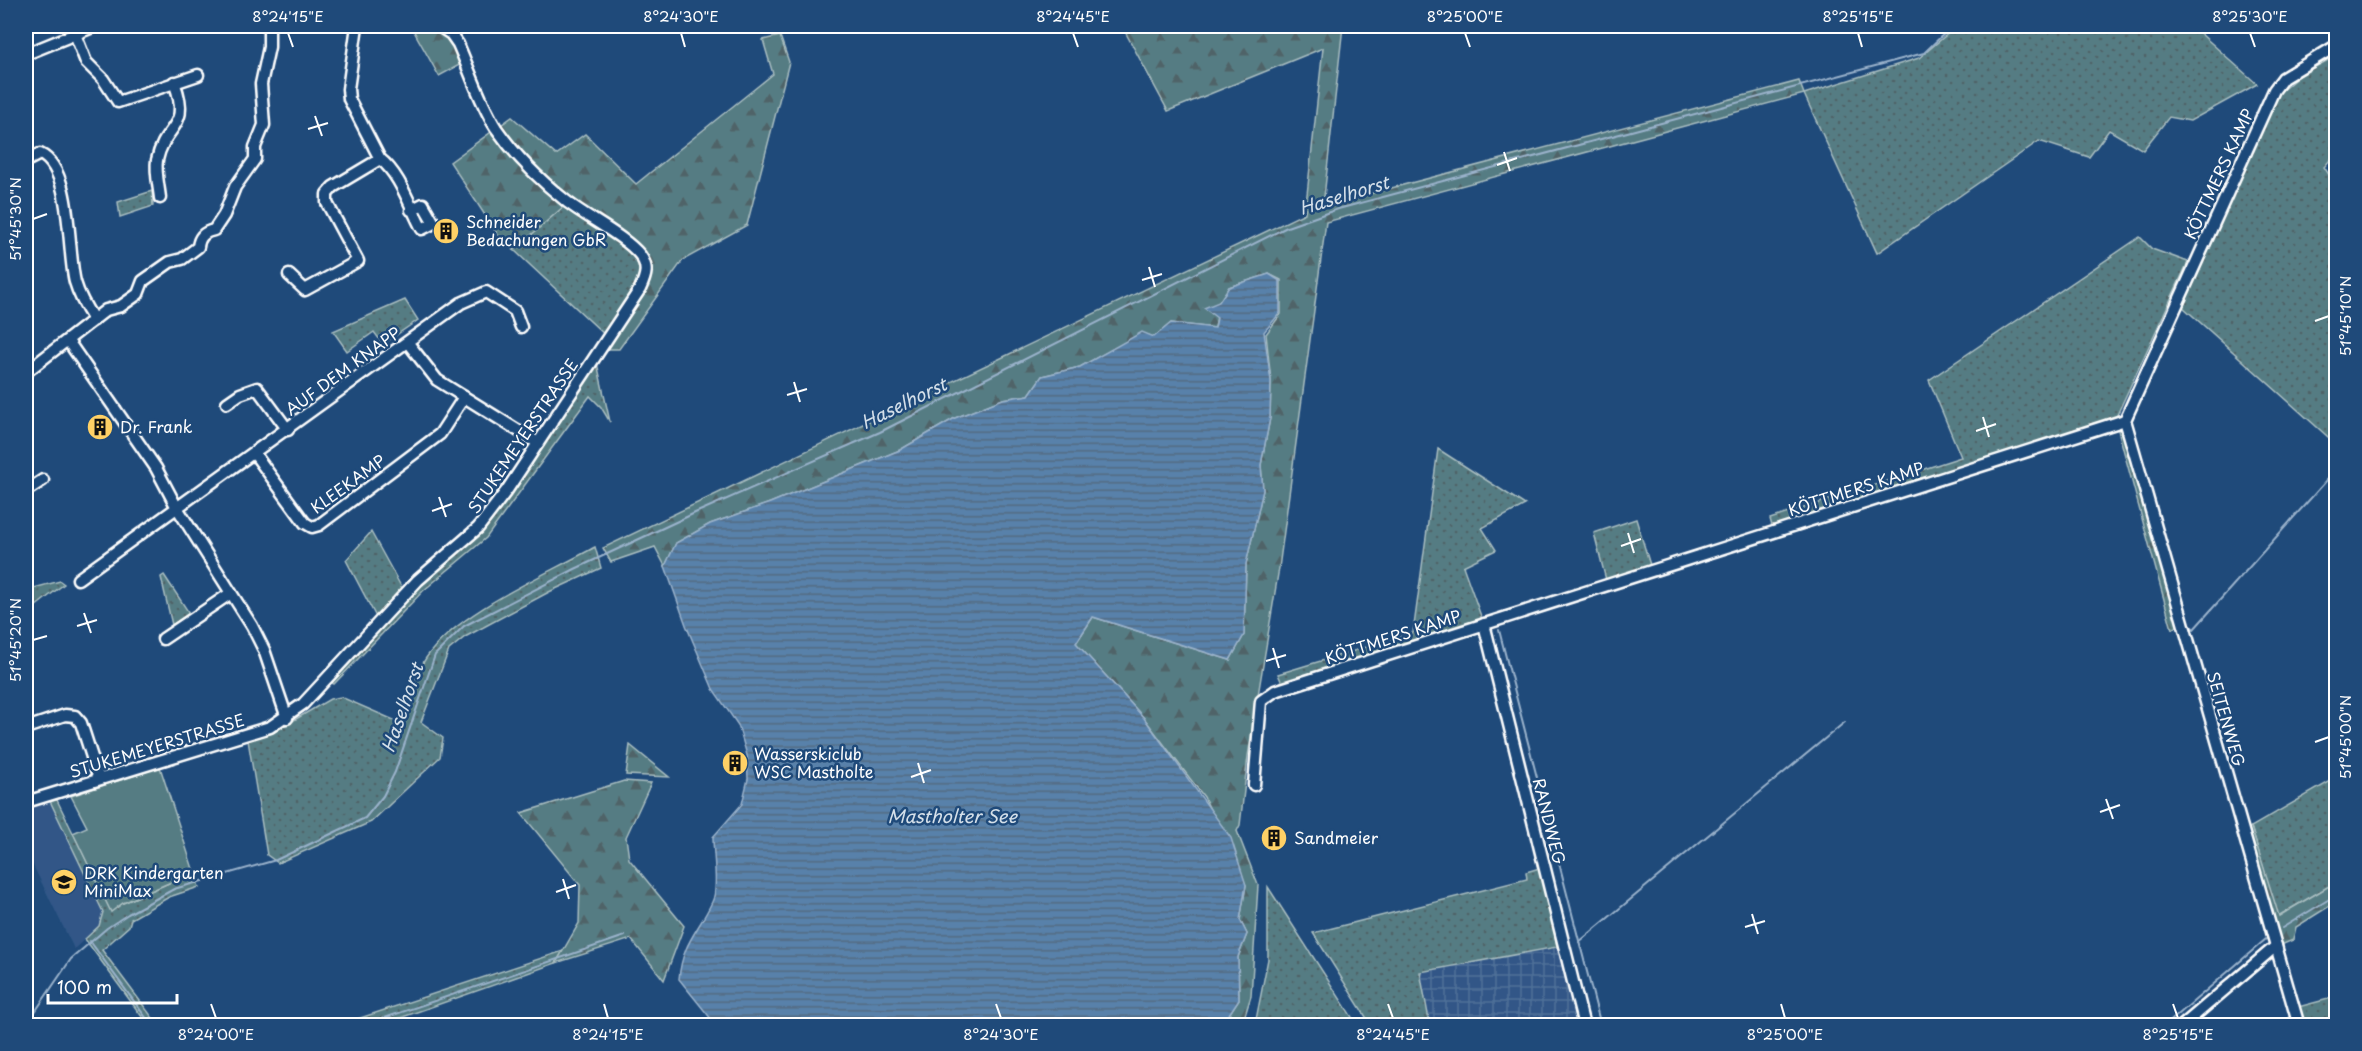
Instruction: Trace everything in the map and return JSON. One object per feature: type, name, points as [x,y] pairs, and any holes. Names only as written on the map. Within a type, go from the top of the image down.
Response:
[{"type":"street","points":[[26,54],[95,26]]},
{"type":"street","points":[[26,372],[106,310],[121,306],[138,294],[144,280],[170,262],[183,259],[198,247],[199,240],[207,231],[214,230],[224,215],[235,187],[255,159],[255,147],[264,125],[261,84],[268,47],[269,26]]},
{"type":"street","points":[[357,26],[348,89],[349,99],[380,159],[389,166],[411,210]]},
{"type":"street","name":"STUKEMEYERSTRASSE","points":[[26,802],[270,727],[287,718],[418,580],[478,528],[538,443],[640,289],[646,276],[646,266],[630,244],[589,219],[558,194],[507,142],[495,126],[458,44],[451,34],[439,26]]},
{"type":"street","points":[[75,34],[86,62],[103,79],[118,102],[198,75]]},
{"type":"street","name":"KÖTTMERS KAMP","points":[[1254,785],[1261,701],[1275,691],[2125,420],[2274,90],[2283,78],[2337,46]]},
{"type":"street","points":[[160,198],[158,159],[182,113],[182,102],[174,82]]},
{"type":"street","points":[[26,161],[40,154],[47,157],[57,172],[65,196],[74,280],[80,298],[94,320]]},
{"type":"street","points":[[289,275],[305,290],[358,261],[327,203],[327,194],[333,187],[380,159]]},
{"type":"street","name":"AUF DEM KNAPP","points":[[78,579],[176,506],[288,430],[461,303],[486,292],[515,311],[521,327]]},
{"type":"street","points":[[68,341],[156,468],[176,506],[231,593],[264,650],[287,718]]},
{"type":"street","points":[[408,343],[437,380],[538,443]]},
{"type":"street","points":[[227,403],[240,394],[257,388],[288,430]]},
{"type":"street","name":"KLEEKAMP","points":[[254,453],[305,523],[312,527],[319,525],[441,434],[464,397]]},
{"type":"street","name":"SEITENWEG","points":[[2125,420],[2298,1026]]},
{"type":"street","points":[[26,491],[43,480]]},
{"type":"street","points":[[163,639],[231,593]]},
{"type":"street","name":"RANDWEG","points":[[1484,624],[1584,1026]]},
{"type":"street","points":[[26,728],[65,715],[75,716],[81,723],[99,778]]},
{"type":"street","points":[[2182,1026],[2276,946]]},
{"type":"shaded area","name":"DRK Kindergarten MiniMax","points":[[48,799],[103,912],[99,926],[74,949],[26,851],[26,806]]},
{"type":"shaded area","points":[[1557,947],[1576,1025],[1430,1025],[1419,972]]},
{"type":"green space","points":[[411,26],[432,27],[445,32],[465,62],[439,76]]},
{"type":"green space","points":[[1122,26],[1343,26],[1323,206],[1799,81],[1804,94],[1326,222],[1279,568],[1248,756],[1240,825],[1237,831],[1258,885],[1251,996],[1242,1025],[1222,1025],[1239,999],[1238,957],[1247,934],[1240,920],[1246,885],[1204,797],[1144,718],[1076,643],[1093,617],[1230,660],[1244,635],[1246,564],[1263,490],[1261,465],[1270,418],[1271,381],[1266,334],[1281,314],[1281,280],[1269,274],[1229,287],[1219,302],[1215,328],[1171,323],[1154,337],[1142,333],[1080,367],[1042,376],[1029,395],[1003,399],[955,418],[900,450],[770,503],[710,524],[676,543],[665,566],[655,547],[611,562],[603,548],[1305,213],[1323,48],[1168,111]]},
{"type":"green space","points":[[1957,26],[2192,26],[2257,84],[2190,121],[2169,117],[2143,150],[2109,130],[2089,157],[2039,141],[1877,253],[1804,94],[1919,58]]},
{"type":"green space","points":[[780,36],[789,62],[747,225],[683,260],[619,349],[606,349],[650,282],[652,269],[644,255],[570,201],[514,250],[498,235],[450,162],[512,117],[556,155],[585,134],[636,184],[773,74],[763,40]]},
{"type":"green space","points":[[2330,59],[2336,71],[2336,153],[2324,167],[2336,185],[2336,444],[2183,307],[2279,93],[2300,75]]},
{"type":"green space","points":[[152,191],[153,206],[120,217],[118,202]]},
{"type":"green space","points":[[566,204],[635,256],[642,266],[641,277],[604,334],[514,250]]},
{"type":"green space","points":[[2140,237],[2152,249],[2188,262],[2116,417],[1772,526],[1770,519],[1961,457],[1929,380]]},
{"type":"green space","points":[[405,300],[418,320],[383,344],[374,332],[347,351],[333,331]]},
{"type":"green space","points":[[597,363],[610,422],[601,407],[590,396],[486,538],[423,591],[334,684],[332,683],[421,584],[481,532]]},
{"type":"green space","points":[[2123,428],[2179,626],[2172,629],[2118,430]]},
{"type":"green space","points":[[1438,449],[1525,505],[1482,528],[1496,550],[1463,566],[1482,619],[1282,683],[1278,674],[1413,633]]},
{"type":"green space","points":[[1636,519],[1650,565],[1606,580],[1594,533]]},
{"type":"green space","points":[[371,532],[403,590],[376,617],[346,560]]},
{"type":"green space","points":[[595,547],[601,568],[549,592],[465,637],[449,650],[421,722],[443,738],[440,757],[371,822],[278,863],[267,855],[248,740],[272,733],[330,699],[341,697],[403,724],[418,673],[426,658],[440,641],[458,625],[503,596]]},
{"type":"green space","points":[[164,575],[189,613],[172,625],[161,577]]},
{"type":"green space","points":[[60,581],[64,584],[26,614],[26,590]]},
{"type":"green space","points":[[630,745],[669,777],[626,775]]},
{"type":"green space","points":[[160,767],[194,872],[123,903],[111,912],[73,833],[87,827],[71,796]]},
{"type":"green space","points":[[2336,778],[2336,882],[2278,916],[2251,827]]},
{"type":"green space","points":[[624,781],[651,783],[626,837],[629,859],[684,926],[664,980],[631,939],[556,963],[579,923],[580,885],[521,813]]},
{"type":"green space","points":[[57,800],[111,911],[123,903],[194,872],[199,887],[169,897],[131,919],[129,926],[102,950],[158,1025],[148,1025],[85,939],[99,926],[103,912],[50,801]]},
{"type":"green space","points":[[2251,827],[2279,916],[2336,882],[2336,902],[2296,927],[2293,940],[2281,945],[2246,830]]},
{"type":"green space","points":[[1543,867],[1557,947],[1420,972],[1430,1025],[1371,1025],[1313,933],[1527,879],[1526,872]]},
{"type":"green space","points":[[1268,887],[1357,1025],[1255,1025],[1268,959]]},
{"type":"green space","points":[[563,951],[556,963],[380,1025],[336,1026]]},
{"type":"green space","points":[[2336,997],[2336,1025],[2303,1025],[2298,1007]]},
{"type":"water","name":"Mastholter See","points":[[1269,274],[1280,281],[1280,313],[1264,332],[1271,381],[1270,418],[1261,465],[1263,490],[1246,564],[1244,635],[1230,660],[1093,617],[1076,643],[1144,718],[1231,838],[1246,885],[1240,920],[1247,934],[1238,957],[1239,999],[1222,1025],[716,1025],[679,979],[683,956],[714,896],[713,837],[742,804],[748,779],[747,755],[738,725],[713,689],[686,625],[665,566],[676,543],[710,524],[770,503],[900,450],[955,418],[1003,399],[1029,395],[1042,376],[1080,367],[1142,332],[1154,337],[1171,323],[1215,328],[1217,318],[1204,308],[1219,302],[1229,287]]},
{"type":"waterway","name":"Haselhorst","points":[[26,1025],[71,959],[107,928],[128,914],[174,889],[276,860],[365,818],[383,796],[395,772],[435,655],[464,626],[575,569],[695,513],[880,432],[1287,227],[1338,209],[1924,53],[1952,26]]},
{"type":"waterway","points":[[2131,422],[2141,397]]},
{"type":"waterway","points":[[2188,623],[2194,629],[2336,470]]},
{"type":"waterway","points":[[1499,630],[1601,1026]]},
{"type":"waterway","points":[[1579,942],[1845,722]]},
{"type":"waterway","points":[[2282,928],[2336,895]]},
{"type":"waterway","points":[[361,1026],[625,936]]},
{"type":"waterway","points":[[2165,1026],[2266,939]]},
{"type":"waterway","points":[[90,941],[152,1026]]},
{"type":"place","name":"Schneider Bedachungen GbR","points":[[446,231]]},
{"type":"place","name":"Dr. Frank","points":[[100,427]]},
{"type":"place","name":"Wasserskiclub WSC Mastholte","points":[[735,763]]},
{"type":"place","name":"Sandmeier","points":[[1274,838]]},
{"type":"place","name":"DRK Kindergarten MiniMax","points":[[64,882]]}]
